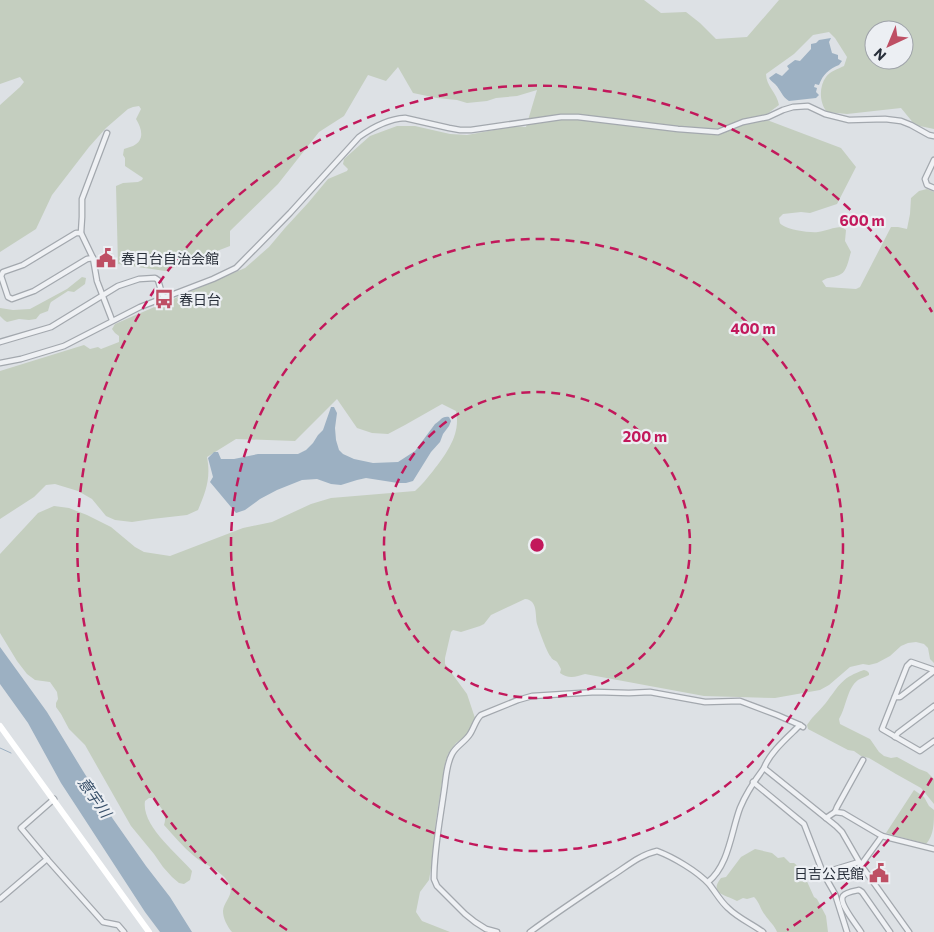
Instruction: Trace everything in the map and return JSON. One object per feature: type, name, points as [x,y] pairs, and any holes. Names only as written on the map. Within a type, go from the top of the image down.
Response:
[{"type":"street","points":[[0,363],[21,360],[64,346],[112,320],[236,268],[290,213],[359,137],[372,128],[398,118],[460,130],[561,117],[578,117],[718,132],[743,122],[768,117],[793,107],[808,106],[826,114],[849,120],[885,119],[901,121],[934,136]]},
{"type":"street","points":[[107,133],[82,200],[81,233],[93,258],[95,275],[112,320]]},
{"type":"street","points":[[933,163],[925,179],[927,185],[934,188]]},
{"type":"street","points":[[81,233],[76,233],[23,265],[3,272],[1,276],[8,297],[12,299],[34,291],[87,258],[93,258]]},
{"type":"street","points":[[0,342],[51,327],[102,295],[138,278],[155,278],[158,280],[163,298]]},
{"type":"street","points":[[934,670],[911,662],[907,666],[882,729],[920,751],[932,743],[934,750]]},
{"type":"street","points":[[895,697],[900,697],[934,670]]},
{"type":"street","points":[[496,932],[486,929],[465,914],[437,886],[434,879],[438,830],[447,768],[452,754],[468,737],[478,717],[532,696],[596,692],[650,692],[705,702],[740,701],[777,714],[801,726],[773,753],[753,782],[740,809],[721,866],[708,882]]},
{"type":"street","points":[[896,737],[934,706]]},
{"type":"street","points":[[0,726],[148,932]]},
{"type":"street","points":[[826,818],[835,812],[863,760]]},
{"type":"street","points":[[764,768],[842,832],[860,863],[909,932]]},
{"type":"street","points":[[753,782],[804,824],[823,873],[835,894],[847,932]]},
{"type":"street","points":[[54,799],[20,828],[103,922],[118,925],[124,932]]},
{"type":"street","points":[[835,812],[843,813],[882,836],[934,849]]},
{"type":"street","points":[[823,873],[860,863],[882,836]]},
{"type":"street","points":[[530,932],[642,856],[657,851],[680,861],[708,882],[727,908],[763,932]]},
{"type":"street","points":[[0,899],[47,859]]},
{"type":"street","points":[[861,932],[843,906],[842,899],[846,894],[859,890],[890,932]]},
{"type":"green space","points":[[0,0],[644,0],[661,13],[686,12],[716,39],[747,37],[779,0],[934,0],[934,129],[915,125],[901,108],[847,114],[827,112],[821,99],[822,85],[830,73],[844,66],[847,57],[829,32],[813,35],[794,54],[766,74],[766,78],[779,105],[767,114],[767,120],[841,148],[856,167],[837,204],[810,213],[783,214],[779,218],[782,225],[800,231],[818,232],[842,227],[846,230],[845,241],[851,252],[848,264],[841,274],[822,281],[826,287],[856,289],[860,287],[891,227],[907,229],[911,198],[919,191],[927,189],[934,192],[934,663],[930,659],[928,648],[924,644],[908,643],[877,663],[850,667],[829,685],[820,690],[775,698],[704,696],[585,674],[569,677],[560,673],[561,669],[557,662],[549,655],[537,624],[534,605],[525,599],[491,615],[480,626],[461,632],[453,630],[445,658],[445,664],[467,694],[475,718],[467,735],[456,743],[448,754],[436,820],[429,880],[420,892],[416,912],[422,921],[450,932],[232,932],[223,914],[231,890],[225,878],[182,845],[164,825],[165,817],[161,807],[153,798],[149,798],[145,801],[145,810],[154,830],[192,871],[190,880],[184,884],[179,883],[172,877],[131,826],[85,745],[69,729],[56,707],[57,692],[50,682],[35,680],[27,674],[17,661],[0,633],[0,554],[38,513],[54,506],[69,508],[111,527],[144,552],[170,556],[243,528],[272,522],[311,504],[331,498],[415,491],[438,464],[452,443],[456,428],[456,411],[442,404],[388,434],[372,433],[357,428],[337,399],[295,441],[236,439],[207,457],[208,478],[203,497],[198,510],[187,515],[132,522],[115,520],[106,516],[92,499],[78,491],[55,484],[46,485],[34,497],[0,519],[0,371],[84,345],[90,349],[98,347],[101,349],[119,342],[119,336],[112,329],[115,324],[245,268],[269,247],[328,179],[347,171],[348,169],[343,164],[344,159],[370,136],[397,126],[415,126],[450,134],[467,135],[515,126],[526,127],[537,90],[517,96],[467,103],[413,93],[398,67],[386,81],[368,75],[344,116],[319,132],[278,184],[230,231],[230,246],[165,271],[118,264],[116,186],[123,183],[138,182],[143,178],[125,166],[123,155],[124,149],[137,144],[141,137],[141,130],[136,119],[141,109],[139,106],[128,109],[106,128],[89,147],[52,195],[36,229],[0,252],[0,105],[24,82],[20,77],[0,84]]},
{"type":"green space","points":[[82,277],[86,278],[85,284],[74,292],[68,291],[51,302],[48,311],[40,314],[36,319],[19,319],[7,322],[0,316],[0,308],[13,310],[30,309],[67,289]]},
{"type":"green space","points":[[864,670],[869,675],[858,680],[851,688],[839,719],[840,724],[870,739],[884,756],[897,757],[927,772],[934,779],[934,804],[921,788],[869,758],[848,750],[808,729],[807,725],[843,682],[851,675]]},
{"type":"green space","points":[[914,790],[924,797],[929,806],[934,810],[932,833],[926,844],[886,833]]},
{"type":"green space","points":[[755,849],[772,853],[778,858],[784,857],[790,863],[794,863],[800,868],[801,874],[805,877],[814,897],[826,916],[828,932],[777,932],[754,897],[743,898],[737,901],[718,891],[718,883],[721,878],[726,877],[741,857]]},
{"type":"water","points":[[831,38],[829,42],[832,53],[838,55],[838,59],[842,61],[827,72],[819,85],[815,84],[814,87],[817,88],[816,92],[819,95],[816,98],[789,101],[769,78],[776,73],[782,76],[789,69],[787,66],[795,60],[800,61],[811,49],[811,44],[819,40]]},
{"type":"water","points":[[331,407],[334,407],[337,413],[335,428],[339,450],[354,459],[373,463],[398,462],[415,451],[435,424],[441,419],[449,417],[451,421],[440,442],[431,452],[413,481],[406,483],[366,478],[341,485],[317,479],[302,480],[277,490],[245,510],[236,513],[210,482],[213,477],[208,458],[214,452],[218,452],[221,459],[234,459],[258,454],[298,454],[306,450],[323,430]]},
{"type":"water","name":"意宇川","points":[[0,647],[47,712],[113,819],[170,897],[192,932],[160,932],[145,912],[61,783],[28,723],[0,684]]},
{"type":"waterway","points":[[0,748],[11,753]]},
{"type":"place","name":"春日台自治会館","points":[[106,258]]},
{"type":"place","name":"春日台","points":[[164,299]]},
{"type":"place","name":"日吉公民館","points":[[879,873]]}]
